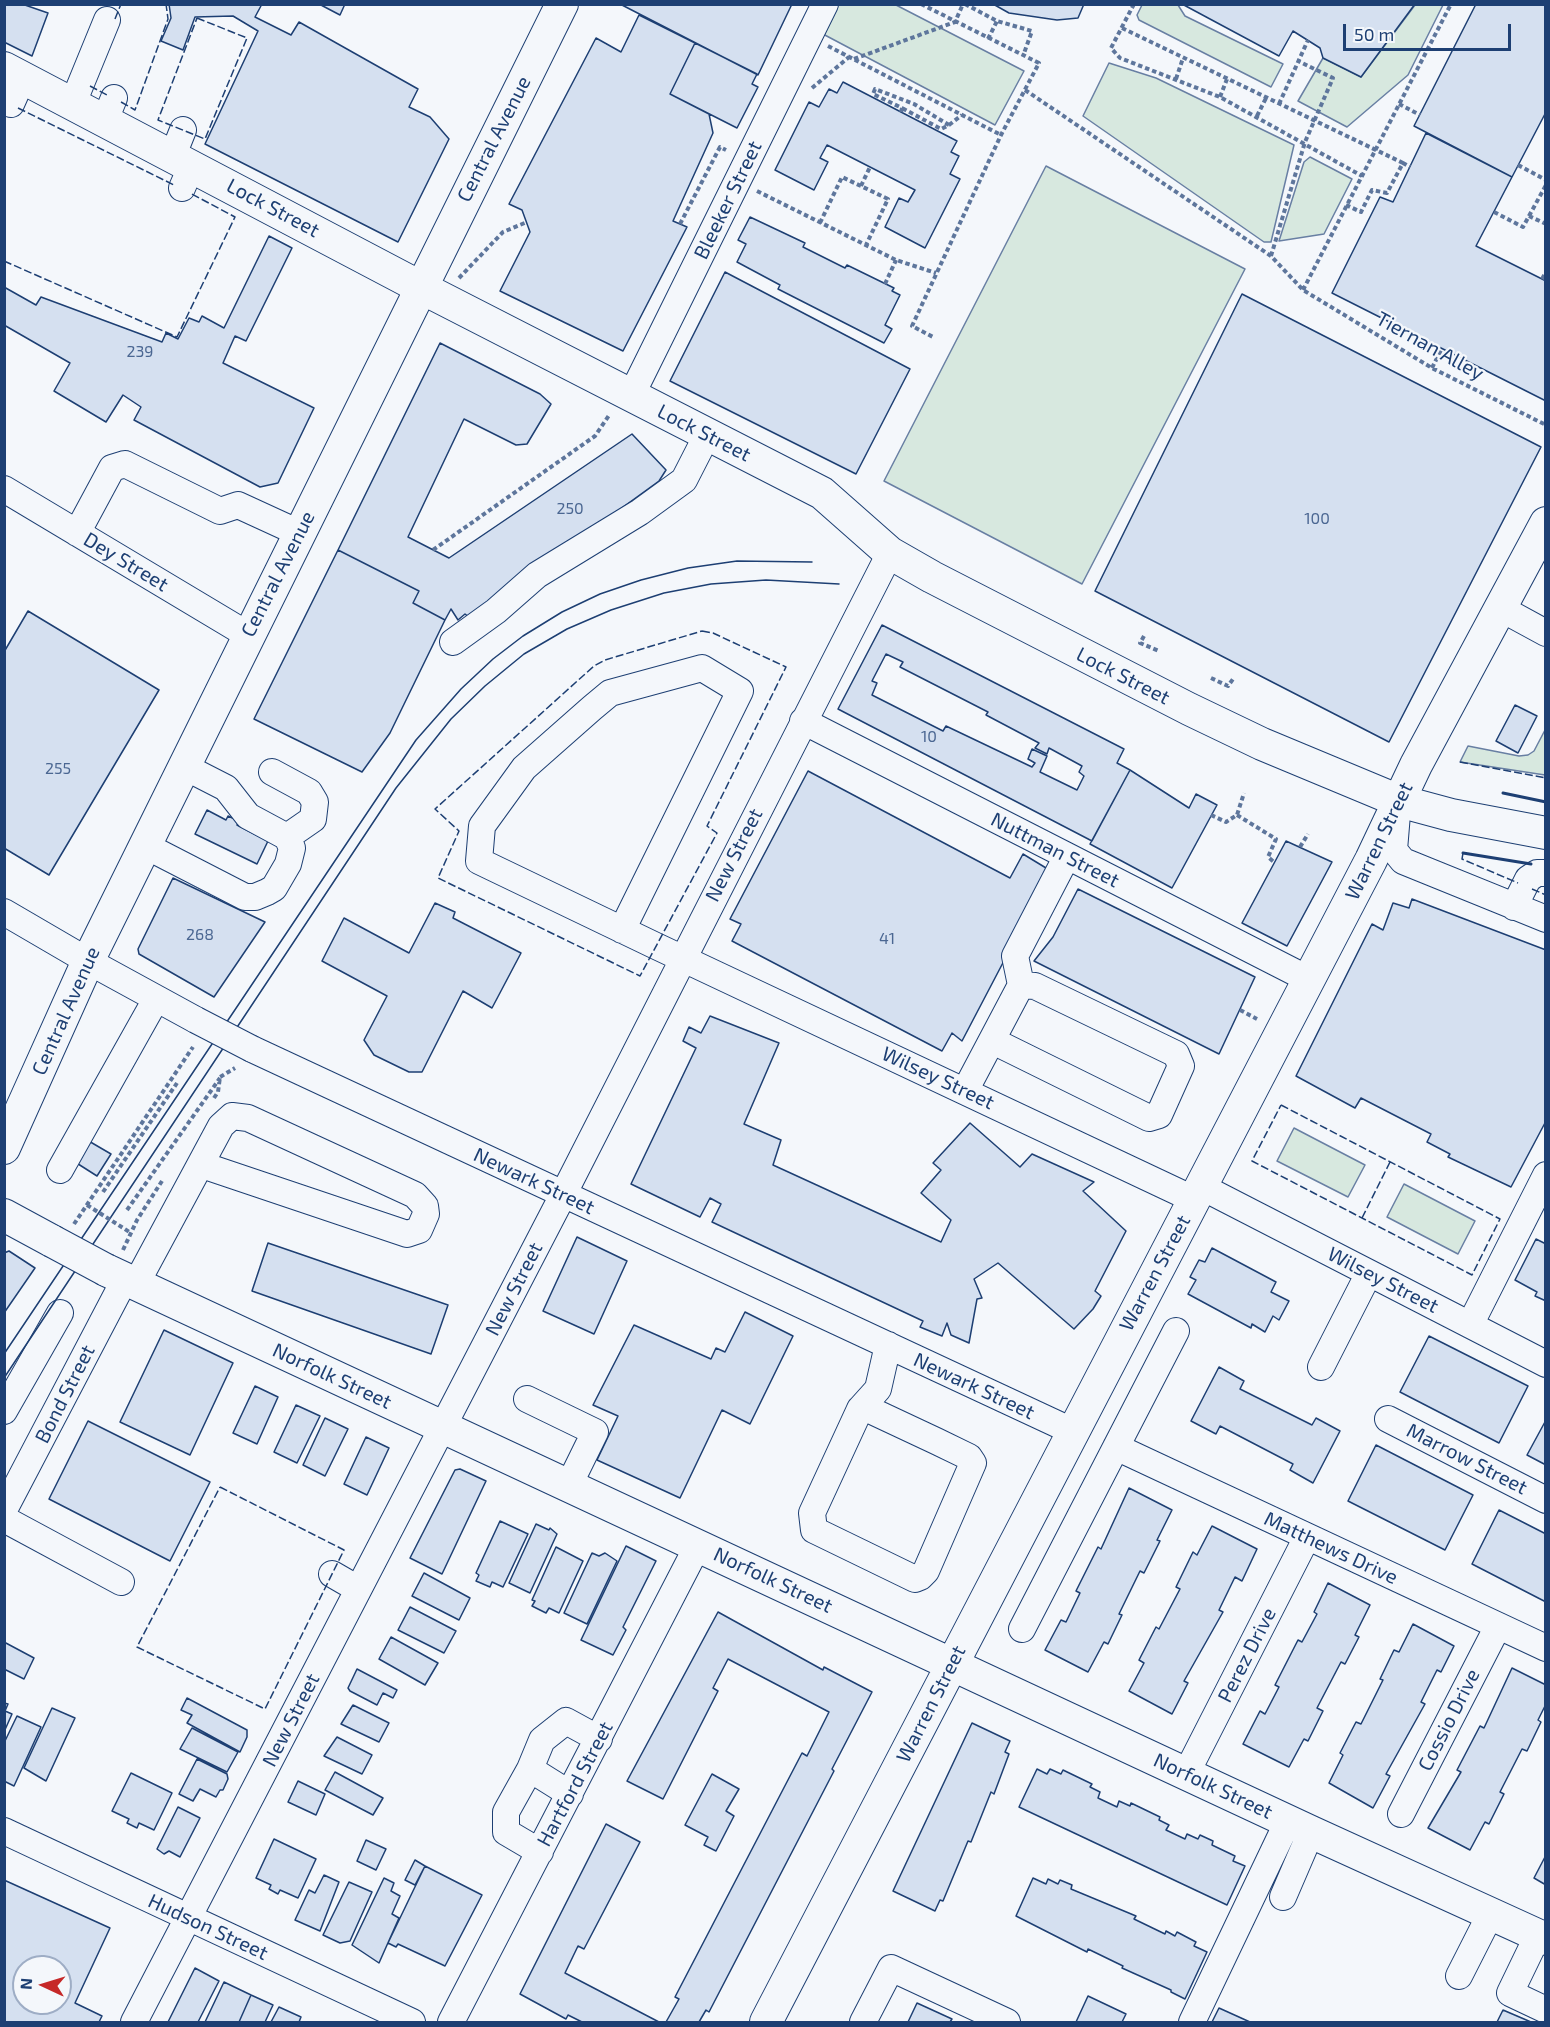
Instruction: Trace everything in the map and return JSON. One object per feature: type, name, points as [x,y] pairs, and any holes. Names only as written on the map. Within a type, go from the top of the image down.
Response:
[{"type":"main road","name":"Central Avenue","points":[[4,1149],[88,962],[144,845],[557,6]]},
{"type":"main road","name":"Lock Street","points":[[13,83],[73,103],[109,109],[182,160],[420,287],[620,405],[707,435],[822,493],[890,552],[932,577],[1189,709],[1262,744],[1398,801],[1462,817],[1545,833]]},
{"type":"main road","name":"Warren Street","points":[[766,2022],[1371,860],[1398,801],[1545,523]]},
{"type":"main road","name":"Norfolk Street","points":[[4,1215],[62,1234],[122,1278],[952,1663],[1299,1827],[1542,1937]]},
{"type":"street","name":"Bleeker Street","points":[[620,405],[743,171],[825,4]]},
{"type":"street","points":[[73,103],[106,20]]},
{"type":"street","points":[[453,642],[496,611],[537,575],[640,512],[684,480],[707,435]]},
{"type":"street","points":[[77,533],[112,468],[125,464],[220,511],[238,505],[299,533]]},
{"type":"street","name":"Dey Street","points":[[4,489],[248,635]]},
{"type":"street","name":"New Street","points":[[134,2022],[564,1195],[682,957],[890,552]]},
{"type":"street","points":[[1500,608],[1545,633]]},
{"type":"street","name":"Wilsey Street","points":[[622,930],[740,691],[702,668],[610,693],[524,768],[482,826],[479,861],[622,930],[966,1091],[1197,1192],[1369,1273],[1545,1364]]},
{"type":"street","name":"Nuttman Street","points":[[803,721],[1308,980]]},
{"type":"street","points":[[144,845],[234,893],[251,897],[261,896],[274,888],[288,864],[292,848],[287,837],[248,816],[226,788],[183,766]]},
{"type":"street","points":[[272,772],[309,792],[315,802],[313,819],[287,837]]},
{"type":"street","points":[[1398,801],[1394,850],[1403,861],[1545,919]]},
{"type":"street","points":[[999,1043],[1149,1118],[1160,1115],[1181,1066],[1176,1054],[1028,986],[1015,956],[1067,856]]},
{"type":"street","points":[[1515,907],[1528,879],[1537,873],[1545,873]]},
{"type":"street","name":"Newark Street","points":[[4,912],[88,962],[252,1049],[1072,1431]]},
{"type":"street","points":[[966,1091],[999,1043],[1028,986]]},
{"type":"street","points":[[60,1170],[156,999]]},
{"type":"street","name":"Bond Street","points":[[4,1510],[122,1278],[202,1165],[226,1119],[242,1116],[415,1195],[425,1206],[426,1214],[419,1230],[407,1234],[202,1165]]},
{"type":"street","points":[[1470,1325],[1545,1175]]},
{"type":"street","points":[[1321,1367],[1369,1273]]},
{"type":"street","points":[[4,1411],[60,1313]]},
{"type":"street","points":[[1022,1629],[1176,1331]]},
{"type":"street","points":[[860,1409],[872,1411],[969,1456],[973,1462],[971,1472],[926,1571],[915,1579],[814,1530],[812,1513],[860,1409],[864,1384],[888,1345]]},
{"type":"street","points":[[527,1399],[595,1432],[569,1485]]},
{"type":"street","name":"Marrow Street","points":[[1388,1419],[1545,1500]]},
{"type":"street","name":"Matthews Drive","points":[[1116,1447],[1545,1648]]},
{"type":"street","points":[[4,1520],[121,1582]]},
{"type":"street","name":"Perez Drive","points":[[1186,1774],[1307,1537]]},
{"type":"street","name":"Hartford Street","points":[[451,2022],[698,1545]]},
{"type":"street","points":[[332,1574],[358,1589]]},
{"type":"street","name":"Cossio Drive","points":[[1401,1814],[1498,1626]]},
{"type":"street","points":[[540,1852],[506,1832],[506,1812],[530,1769],[542,1740],[566,1721],[599,1739]]},
{"type":"street","points":[[530,1769],[570,1794]]},
{"type":"street","points":[[1283,1897],[1299,1827]]},
{"type":"street","points":[[1192,2022],[1299,1827]]},
{"type":"street","name":"Hudson Street","points":[[4,1831],[412,2022]]},
{"type":"street","points":[[1459,1976],[1491,1913]]},
{"type":"street","points":[[1542,1937],[1510,1993],[1545,2010]]},
{"type":"street","points":[[863,2022],[891,1968],[1007,2022]]},
{"type":"path","points":[[921,4],[1039,63],[1001,135],[912,327],[933,337]]},
{"type":"path","points":[[854,59],[955,22],[964,4],[997,21],[1032,31],[1023,56]]},
{"type":"path","points":[[1134,4],[1111,48],[1120,58],[1220,97],[1305,142],[1362,176]]},
{"type":"path","points":[[1303,290],[1451,4]]},
{"type":"path","points":[[988,39],[997,21]]},
{"type":"path","points":[[1122,28],[1410,166]]},
{"type":"path","points":[[809,36],[1001,135]]},
{"type":"path","points":[[1279,104],[1308,40]]},
{"type":"path","points":[[1176,79],[1183,58]]},
{"type":"path","points":[[1271,256],[1305,142],[1333,78],[1298,61]]},
{"type":"path","points":[[1220,97],[1227,79]]},
{"type":"path","points":[[950,125],[914,104],[875,89],[873,94],[941,129],[950,125],[962,115]]},
{"type":"path","name":"Tiernan Alley","points":[[1025,90],[1271,256],[1303,290],[1432,368],[1545,424]]},
{"type":"path","points":[[1257,116],[1266,98]]},
{"type":"path","points":[[1399,104],[1420,115]]},
{"type":"path","points":[[680,225],[720,147],[743,171],[820,223],[896,260],[936,273]]},
{"type":"path","points":[[1347,205],[1361,212],[1372,190],[1387,193],[1403,163]]},
{"type":"path","points":[[1518,165],[1545,180]]},
{"type":"path","points":[[861,186],[870,167]]},
{"type":"path","points":[[820,223],[842,177],[861,186],[888,199],[866,245]]},
{"type":"path","points":[[1494,212],[1523,227],[1545,185]]},
{"type":"path","points":[[1529,216],[1545,224]]},
{"type":"path","points":[[457,281],[503,232],[527,222]]},
{"type":"path","points":[[885,284],[896,260]]},
{"type":"path","points":[[1542,279],[1545,272]]},
{"type":"path","points":[[1432,368],[1442,348]]},
{"type":"path","points":[[433,550],[595,436],[620,405]]},
{"type":"path","points":[[1144,636],[1140,643],[1159,651]]},
{"type":"path","points":[[1211,678],[1228,686],[1233,679]]},
{"type":"path","points":[[1211,815],[1227,822],[1237,814],[1244,793]]},
{"type":"path","points":[[1237,814],[1276,839],[1268,857],[1274,862]]},
{"type":"path","points":[[1300,847],[1308,834]]},
{"type":"path","points":[[1240,1010],[1257,1019]]},
{"type":"path","points":[[62,1234],[87,1205],[193,1047]]},
{"type":"path","points":[[127,1210],[220,1077]]},
{"type":"path","points":[[103,1192],[177,1083]]},
{"type":"path","points":[[137,1130],[142,1134]]},
{"type":"path","points":[[87,1205],[131,1233]]},
{"type":"shaded area","points":[[835,5],[896,5],[1024,71],[995,125],[821,33]]},
{"type":"shaded area","points":[[1142,5],[1178,5],[1185,16],[1283,64],[1271,87],[1139,20],[1137,15]]},
{"type":"shaded area","points":[[1415,5],[1443,5],[1408,75],[1347,127],[1298,101],[1323,58],[1361,77]]},
{"type":"shaded area","points":[[1109,63],[1156,78],[1294,145],[1271,242],[1264,242],[1083,116]]},
{"type":"shaded area","points":[[1310,157],[1352,179],[1324,234],[1279,241],[1304,162]]},
{"type":"shaded area","points":[[1046,166],[1245,269],[1082,584],[884,481]]},
{"type":"shaded area","points":[[1545,730],[1545,775],[1460,762],[1468,746],[1519,756],[1528,755],[1534,751]]},
{"type":"shaded area","points":[[1294,1128],[1365,1165],[1348,1197],[1277,1161]]},
{"type":"shaded area","points":[[1404,1184],[1475,1221],[1458,1254],[1387,1217]]},
{"type":"building","points":[[4,4],[22,4],[48,13],[32,56],[4,42]]},
{"type":"building","points":[[169,4],[262,4],[255,17],[291,35],[299,22],[418,89],[409,107],[430,117],[449,139],[398,242],[205,144],[258,31],[233,16],[195,17],[183,50],[161,41],[171,18]]},
{"type":"building","points":[[319,4],[345,4],[340,15]]},
{"type":"building","points":[[620,4],[792,4],[758,75]]},
{"type":"building","points":[[993,4],[1084,4],[1078,18],[1057,20],[1009,13]]},
{"type":"building","points":[[1182,4],[1415,4],[1361,77],[1323,58],[1320,48],[1293,31],[1279,56]]},
{"type":"building","points":[[1476,4],[1546,4],[1546,112],[1512,177],[1414,126]]},
{"type":"building","points":[[639,15],[695,43],[670,94],[709,114],[713,133],[673,221],[687,227],[623,351],[500,291],[530,232],[522,210],[509,204],[596,38],[621,52]]},
{"type":"building","points":[[695,43],[757,74],[752,84],[758,87],[737,128],[670,94]]},
{"type":"building","points":[[843,82],[957,141],[951,152],[959,156],[950,174],[960,179],[925,248],[885,227],[899,198],[908,202],[915,190],[827,145],[820,158],[828,162],[814,190],[775,170],[809,102],[819,107],[829,89],[837,93]]},
{"type":"building","points":[[1426,133],[1512,177],[1476,246],[1546,281],[1546,401],[1332,293],[1380,197],[1393,202]]},
{"type":"building","points":[[750,217],[805,243],[803,247],[845,268],[847,265],[894,288],[892,291],[900,295],[885,325],[892,329],[884,343],[778,289],[780,285],[737,262],[746,244],[738,240]]},
{"type":"building","points":[[269,236],[292,248],[246,341],[235,336],[223,363],[314,408],[278,483],[260,487],[134,420],[141,407],[123,395],[106,422],[54,391],[70,363],[4,325],[4,287],[36,305],[41,297],[162,342],[166,333],[178,339],[189,318],[199,322],[202,316],[224,328]]},
{"type":"building","points":[[725,272],[910,369],[856,474],[670,381]]},
{"type":"building","points":[[1242,294],[1541,447],[1389,742],[1095,591]]},
{"type":"building","points":[[440,343],[540,394],[551,404],[527,444],[516,445],[464,419],[408,537],[449,558],[632,434],[666,470],[659,481],[470,618],[465,614],[458,620],[451,609],[445,620],[413,603],[419,591],[338,550]]},
{"type":"building","points":[[338,550],[419,591],[413,603],[445,620],[390,733],[362,772],[254,719]]},
{"type":"building","points":[[28,611],[159,690],[49,875],[4,848],[4,652]]},
{"type":"building","points":[[882,625],[1124,749],[1117,763],[1130,770],[1092,841],[838,709]],"holes":[[[886,654],[903,662],[900,667],[988,712],[986,715],[1039,743],[1035,748],[1047,754],[1049,748],[1082,766],[1079,772],[1084,776],[1077,790],[1040,772],[1047,756],[1032,749],[1028,759],[1035,763],[1032,767],[946,726],[943,731],[872,695],[877,683],[872,681]]]},
{"type":"building","points":[[1515,705],[1537,716],[1518,753],[1496,741]]},
{"type":"building","points":[[1130,770],[1189,808],[1196,794],[1217,805],[1172,888],[1090,844]]},
{"type":"building","points":[[808,771],[1010,878],[1023,854],[1051,871],[962,1041],[952,1033],[942,1051],[732,941],[741,924],[730,919]]},
{"type":"building","points":[[207,810],[226,820],[228,816],[239,821],[237,825],[268,841],[257,864],[195,834]]},
{"type":"building","points":[[1286,841],[1332,862],[1287,946],[1242,923]]},
{"type":"building","points":[[173,878],[265,922],[214,997],[139,954],[138,949]]},
{"type":"building","points":[[1078,889],[1255,977],[1219,1054],[1034,961],[1053,937]]},
{"type":"building","points":[[1412,899],[1546,950],[1546,1121],[1511,1187],[1448,1157],[1450,1154],[1427,1142],[1431,1134],[1361,1098],[1355,1108],[1296,1076],[1372,924],[1383,930],[1393,903],[1409,908]]},
{"type":"building","points":[[435,903],[455,912],[453,918],[521,953],[492,1008],[463,991],[422,1072],[409,1072],[374,1055],[364,1040],[387,996],[322,961],[344,918],[409,953]]},
{"type":"building","points":[[710,1016],[779,1043],[744,1124],[781,1140],[773,1165],[941,1242],[951,1220],[921,1193],[941,1170],[933,1163],[970,1123],[1020,1167],[1032,1154],[1094,1182],[1083,1191],[1126,1231],[1095,1291],[1101,1296],[1093,1309],[1074,1329],[998,1263],[974,1279],[982,1298],[977,1299],[969,1343],[951,1335],[947,1323],[942,1336],[920,1327],[923,1321],[712,1222],[721,1204],[710,1198],[700,1217],[631,1184],[696,1048],[683,1041],[689,1027],[701,1033]]},
{"type":"building","points":[[87,1140],[111,1154],[97,1176],[75,1162]]},
{"type":"building","points":[[577,1237],[627,1261],[594,1334],[543,1311]]},
{"type":"building","points":[[1536,1239],[1546,1244],[1546,1301],[1535,1296],[1537,1292],[1515,1280]]},
{"type":"building","points":[[268,1243],[448,1305],[431,1354],[252,1291]]},
{"type":"building","points":[[1212,1248],[1276,1282],[1271,1292],[1289,1301],[1279,1320],[1273,1316],[1265,1332],[1252,1324],[1251,1328],[1188,1294],[1196,1280],[1190,1277],[1199,1260],[1205,1262]]},
{"type":"building","points":[[9,1251],[35,1268],[4,1313],[4,1253]]},
{"type":"building","points":[[745,1312],[793,1336],[750,1424],[722,1410],[680,1498],[597,1460],[618,1416],[593,1405],[634,1325],[711,1359],[716,1348],[725,1352]]},
{"type":"building","points":[[164,1330],[233,1363],[190,1455],[120,1422]]},
{"type":"building","points":[[1429,1336],[1528,1386],[1499,1443],[1400,1392]]},
{"type":"building","points":[[1219,1367],[1244,1381],[1240,1389],[1312,1425],[1316,1418],[1340,1431],[1313,1483],[1290,1470],[1293,1464],[1220,1426],[1216,1434],[1191,1421]]},
{"type":"building","points":[[255,1386],[278,1397],[257,1444],[233,1433]]},
{"type":"building","points":[[296,1405],[320,1416],[297,1463],[274,1452]]},
{"type":"building","points":[[325,1418],[348,1429],[325,1476],[303,1465]]},
{"type":"building","points":[[1546,1420],[1546,1465],[1527,1455]]},
{"type":"building","points":[[88,1421],[210,1482],[170,1561],[49,1499]]},
{"type":"building","points":[[366,1437],[389,1448],[367,1495],[344,1484]]},
{"type":"building","points":[[1376,1445],[1473,1495],[1445,1550],[1348,1501]]},
{"type":"building","points":[[460,1469],[486,1481],[442,1574],[410,1558],[455,1470]]},
{"type":"building","points":[[1129,1488],[1172,1510],[1144,1573],[1140,1571],[1119,1614],[1122,1615],[1108,1644],[1104,1642],[1088,1672],[1045,1650],[1061,1620],[1066,1622],[1080,1593],[1076,1591],[1098,1547],[1101,1549]]},
{"type":"building","points":[[1499,1510],[1546,1534],[1546,1602],[1472,1564]]},
{"type":"building","points":[[500,1521],[528,1534],[503,1587],[492,1582],[490,1587],[476,1581],[479,1575],[476,1573]]},
{"type":"building","points":[[536,1524],[549,1530],[550,1528],[557,1534],[530,1593],[509,1583]]},
{"type":"building","points":[[1212,1526],[1257,1549],[1242,1581],[1235,1577],[1219,1610],[1223,1612],[1184,1681],[1188,1683],[1172,1714],[1129,1691],[1144,1663],[1139,1660],[1156,1627],[1159,1629],[1180,1589],[1176,1587],[1193,1552],[1197,1555]]},
{"type":"building","points":[[626,1546],[656,1561],[623,1627],[626,1630],[613,1655],[581,1640]]},
{"type":"building","points":[[556,1547],[583,1561],[559,1613],[549,1608],[546,1613],[532,1606],[535,1601],[532,1600]]},
{"type":"building","points":[[592,1553],[599,1556],[605,1553],[617,1561],[587,1624],[564,1613]]},
{"type":"building","points":[[424,1573],[470,1598],[459,1620],[412,1596]]},
{"type":"building","points":[[1328,1583],[1370,1605],[1355,1635],[1359,1637],[1345,1664],[1341,1662],[1317,1708],[1323,1711],[1308,1741],[1304,1739],[1289,1767],[1243,1744],[1260,1711],[1265,1714],[1279,1687],[1275,1685],[1298,1640],[1302,1642],[1317,1614],[1314,1612]]},
{"type":"building","points":[[410,1607],[456,1631],[444,1653],[398,1630]]},
{"type":"building","points":[[718,1612],[823,1670],[824,1667],[872,1692],[832,1769],[834,1771],[709,2012],[706,2010],[699,2022],[666,2022],[679,1999],[675,1997],[802,1753],[807,1756],[829,1712],[728,1659],[713,1688],[718,1691],[663,1799],[627,1781]]},
{"type":"building","points":[[1413,1624],[1454,1646],[1441,1672],[1437,1670],[1421,1702],[1425,1704],[1386,1774],[1390,1776],[1373,1808],[1329,1783],[1343,1755],[1340,1753],[1356,1722],[1361,1724],[1383,1680],[1380,1679],[1394,1650],[1399,1652]]},
{"type":"building","points":[[391,1637],[438,1663],[425,1685],[379,1659]]},
{"type":"building","points":[[4,1642],[34,1658],[24,1679],[4,1669]]},
{"type":"building","points":[[1512,1668],[1546,1685],[1546,1704],[1538,1720],[1541,1722],[1527,1751],[1522,1749],[1500,1792],[1504,1794],[1489,1824],[1485,1822],[1470,1850],[1428,1828],[1461,1772],[1457,1770],[1480,1726],[1484,1728]]},
{"type":"building","points":[[357,1669],[397,1690],[393,1698],[383,1693],[377,1705],[350,1691],[348,1688]]},
{"type":"building","points":[[187,1698],[247,1730],[247,1737],[240,1752],[187,1723],[192,1715],[181,1710]]},
{"type":"building","points":[[4,1703],[8,1704],[5,1711],[12,1714],[4,1732]]},
{"type":"building","points":[[353,1705],[389,1723],[379,1742],[341,1724]]},
{"type":"building","points":[[52,1708],[75,1718],[46,1781],[24,1768]]},
{"type":"building","points":[[17,1716],[41,1727],[14,1786],[4,1781],[4,1743]]},
{"type":"building","points":[[972,1723],[1010,1741],[1005,1752],[1009,1754],[994,1794],[991,1792],[971,1842],[968,1841],[943,1901],[940,1900],[935,1911],[893,1891]]},
{"type":"building","points":[[192,1728],[238,1752],[227,1772],[180,1749]]},
{"type":"building","points":[[337,1737],[372,1755],[362,1774],[324,1756]]},
{"type":"building","points":[[197,1759],[227,1774],[228,1779],[223,1790],[220,1790],[216,1797],[200,1789],[193,1801],[179,1794]]},
{"type":"building","points":[[1037,1769],[1047,1774],[1050,1769],[1061,1774],[1063,1770],[1092,1784],[1090,1787],[1100,1792],[1098,1798],[1117,1807],[1119,1801],[1130,1806],[1131,1803],[1160,1817],[1159,1820],[1169,1825],[1166,1830],[1185,1839],[1187,1834],[1198,1839],[1200,1835],[1213,1841],[1212,1845],[1235,1856],[1233,1861],[1245,1866],[1227,1905],[1019,1807]]},
{"type":"building","points":[[335,1772],[383,1798],[373,1815],[325,1790]]},
{"type":"building","points":[[131,1773],[172,1793],[154,1830],[139,1823],[137,1828],[127,1823],[129,1819],[112,1811]]},
{"type":"building","points":[[712,1774],[739,1789],[726,1811],[734,1816],[716,1851],[704,1845],[708,1837],[685,1825]]},
{"type":"building","points":[[298,1781],[325,1794],[316,1815],[288,1802]]},
{"type":"building","points":[[178,1807],[200,1818],[180,1857],[169,1851],[164,1854],[157,1849]]},
{"type":"building","points":[[606,1824],[640,1842],[584,1949],[578,1946],[565,1973],[659,2022],[582,2022],[568,2015],[566,2019],[520,1994]]},
{"type":"building","points":[[274,1839],[316,1859],[298,1898],[280,1890],[278,1894],[269,1889],[271,1885],[256,1878]]},
{"type":"building","points":[[366,1840],[386,1849],[376,1870],[357,1861]]},
{"type":"building","points":[[1546,1855],[1546,1885],[1534,1878]]},
{"type":"building","points":[[415,1860],[425,1866],[415,1885],[405,1880]]},
{"type":"building","points":[[425,1866],[482,1895],[445,1966],[398,1944],[396,1947],[388,1943]]},
{"type":"building","points":[[324,1875],[339,1882],[320,1931],[295,1920],[309,1890],[315,1893]]},
{"type":"building","points":[[384,1878],[394,1883],[391,1891],[400,1896],[392,1914],[399,1918],[379,1963],[352,1945]]},
{"type":"building","points":[[1033,1878],[1046,1884],[1048,1879],[1058,1884],[1060,1880],[1072,1885],[1071,1889],[1136,1916],[1134,1919],[1165,1934],[1166,1931],[1175,1936],[1177,1932],[1196,1942],[1194,1946],[1207,1952],[1185,1999],[1171,1990],[1122,1968],[1123,1966],[1088,1949],[1087,1952],[1016,1916]]},
{"type":"building","points":[[4,1880],[110,1928],[75,2003],[102,2016],[99,2022],[4,2022]]},
{"type":"building","points":[[349,1882],[372,1892],[350,1941],[340,1943],[323,1935]]},
{"type":"building","points":[[195,1968],[219,1981],[198,2022],[168,2022]]},
{"type":"building","points":[[224,1982],[251,1995],[239,2022],[205,2022]]},
{"type":"building","points":[[251,1995],[273,2005],[265,2022],[239,2022]]},
{"type":"building","points":[[1088,1996],[1126,2014],[1122,2022],[1076,2022]]},
{"type":"building","points":[[917,2003],[952,2019],[950,2022],[908,2022]]},
{"type":"building","points":[[279,2007],[301,2017],[299,2022],[271,2022]]},
{"type":"building","points":[[1219,2008],[1250,2022],[1212,2022]]},
{"type":"building","points":[[1503,2010],[1531,2022],[1497,2022]]},
{"type":"tram line","points":[[4,1354],[416,740],[461,689],[493,659],[523,636],[562,612],[600,594],[641,580],[688,568],[737,561],[812,562]]},
{"type":"tram line","points":[[4,1378],[396,788],[451,719],[485,686],[524,654],[567,629],[611,610],[664,593],[711,584],[766,580],[839,584]]},
{"type":"fence","points":[[115,19],[121,4]]},
{"type":"fence","points":[[121,102],[135,110],[168,19],[166,4]]},
{"type":"fence","points":[[197,18],[247,38],[205,139],[158,120],[197,18]]},
{"type":"fence","points":[[90,86],[107,95]]},
{"type":"fence","points":[[18,108],[174,185]]},
{"type":"fence","points":[[4,261],[177,337],[235,217],[190,193]]},
{"type":"fence","points":[[702,631],[713,633],[786,667],[707,826],[717,833],[640,976],[438,878],[459,831],[435,809],[594,666],[605,660],[702,631]]},
{"type":"fence","points":[[1460,762],[1546,778]]},
{"type":"fence","points":[[1463,853],[1462,859],[1518,883]]},
{"type":"fence","points":[[1532,889],[1546,895]]},
{"type":"fence","points":[[1281,1105],[1500,1219],[1472,1275],[1252,1161],[1281,1105]]},
{"type":"fence","points":[[1362,1218],[1390,1162]]},
{"type":"fence","points":[[220,1487],[344,1550],[265,1709],[137,1647],[220,1487]]},
{"type":"wall","points":[[1503,793],[1546,802]]},
{"type":"wall","points":[[1463,853],[1531,864]]}]
